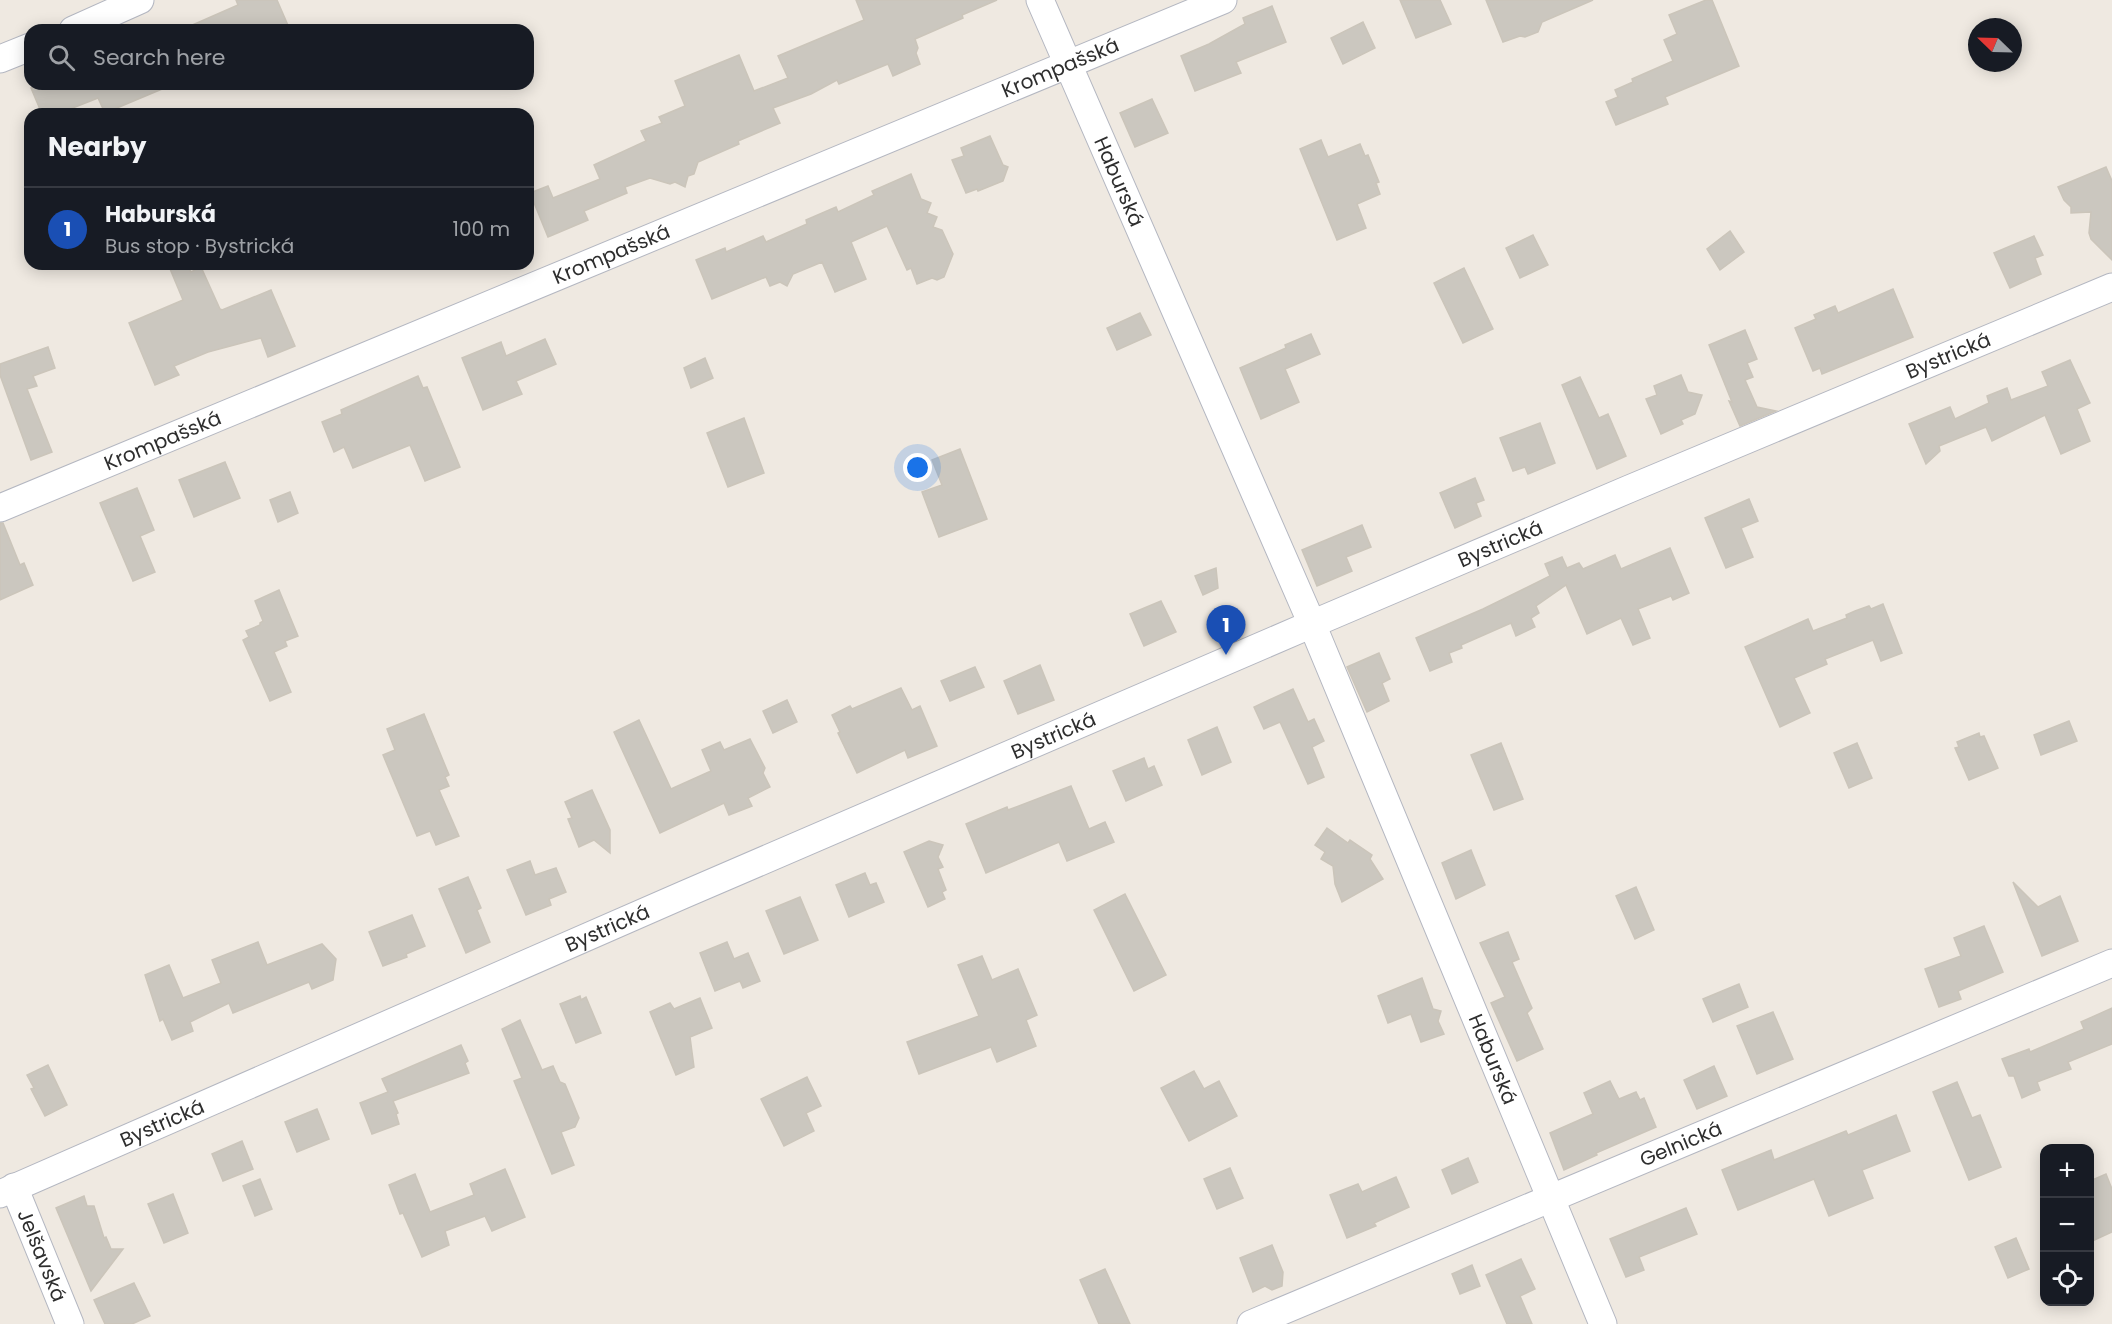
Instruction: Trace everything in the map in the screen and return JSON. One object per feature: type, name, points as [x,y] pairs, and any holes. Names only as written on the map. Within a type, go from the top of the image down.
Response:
[{"type":"street","points":[[87,24],[140,0]]},
{"type":"street","name":"Haburská","points":[[1040,0],[1312,624],[1603,1324]]},
{"type":"street","name":"Krompašská","points":[[0,508],[1223,0]]},
{"type":"street","points":[[0,59],[24,49]]},
{"type":"street","name":"Bystrická","points":[[7,1191],[672,900],[1312,624],[2112,287]]},
{"type":"street","name":"Gelnická","points":[[1251,1324],[2112,963]]},
{"type":"street","name":"Jelšavská","points":[[7,1191],[70,1324]]},
{"type":"building","points":[[236,0],[277,0],[287,24],[195,24],[238,5]]},
{"type":"building","points":[[856,0],[997,0],[915,39],[920,64],[893,76],[888,64],[839,84],[837,80],[811,94],[773,108],[780,123],[698,162],[694,174],[688,176],[685,187],[675,182],[670,184],[650,178],[625,187],[627,193],[584,211],[588,220],[548,237],[534,203],[534,191],[548,186],[553,198],[600,179],[594,165],[646,141],[641,131],[662,123],[659,117],[685,106],[675,81],[739,55],[754,91],[788,78],[778,56],[864,20]]},
{"type":"building","points":[[1400,0],[1440,0],[1451,24],[1416,38]]},
{"type":"building","points":[[1486,0],[1593,0],[1542,22],[1538,32],[1503,42]]},
{"type":"building","points":[[1706,0],[1712,0],[1739,66],[1665,97],[1668,104],[1616,125],[1606,102],[1618,97],[1615,90],[1633,82],[1632,79],[1673,61],[1664,40],[1677,34],[1669,15]]},
{"type":"building","points":[[1272,6],[1286,42],[1236,62],[1241,73],[1195,91],[1181,56],[1245,24],[1243,18]]},
{"type":"building","points":[[1363,22],[1375,48],[1343,64],[1331,38]]},
{"type":"building","points":[[32,90],[160,90],[117,108],[103,108],[98,98],[73,108],[39,108]]},
{"type":"building","points":[[1152,99],[1168,133],[1135,147],[1120,113]]},
{"type":"building","points":[[990,136],[1003,165],[1008,167],[1003,181],[966,193],[952,160],[964,156],[961,148]]},
{"type":"building","points":[[1321,140],[1328,157],[1360,144],[1365,156],[1368,155],[1379,182],[1376,183],[1380,194],[1357,204],[1366,228],[1337,240],[1300,149]]},
{"type":"building","points":[[2106,167],[2112,181],[2112,260],[2091,239],[2089,233],[2091,212],[2071,213],[2071,207],[2064,200],[2058,187]]},
{"type":"building","points":[[911,174],[921,199],[931,203],[927,213],[937,217],[933,227],[942,230],[953,254],[944,277],[937,280],[932,278],[917,284],[911,268],[907,270],[887,226],[851,242],[866,279],[835,292],[822,262],[793,274],[787,286],[780,282],[770,286],[766,277],[712,299],[696,260],[725,248],[726,252],[763,236],[766,242],[807,224],[806,220],[836,207],[838,212],[874,195],[872,191]]},
{"type":"building","points":[[1730,231],[1744,252],[1720,270],[1707,249]]},
{"type":"building","points":[[1533,235],[1548,265],[1520,278],[1506,248]]},
{"type":"building","points":[[2034,236],[2043,255],[2035,258],[2041,274],[2010,288],[1994,253]]},
{"type":"building","points":[[1464,268],[1493,329],[1463,343],[1434,283]]},
{"type":"building","points":[[170,270],[190,270],[191,272],[202,270],[222,310],[271,290],[295,346],[268,357],[261,338],[208,352],[174,366],[179,375],[155,385],[129,323],[183,300]]},
{"type":"building","points":[[1893,289],[1913,337],[1822,374],[1820,368],[1813,371],[1795,328],[1816,319],[1814,315],[1835,306],[1838,313]]},
{"type":"building","points":[[1140,313],[1151,335],[1117,350],[1107,328]]},
{"type":"building","points":[[1745,330],[1757,359],[1747,363],[1753,377],[1745,380],[1757,407],[1776,411],[1740,426],[1709,345]]},
{"type":"building","points":[[1311,334],[1320,354],[1285,369],[1299,402],[1261,419],[1240,368],[1286,348],[1285,345]]},
{"type":"building","points":[[545,339],[556,364],[516,381],[522,394],[483,410],[462,358],[501,342],[506,356]]},
{"type":"building","points":[[48,347],[55,368],[33,376],[37,386],[27,389],[52,452],[31,460],[0,375],[0,364]]},
{"type":"building","points":[[705,358],[713,378],[691,388],[684,368]]},
{"type":"building","points":[[2070,360],[2090,403],[2077,409],[2090,441],[2061,454],[2045,415],[1992,441],[1986,427],[1939,446],[1940,451],[1926,464],[1909,424],[1950,407],[1955,419],[1989,403],[1987,396],[2007,388],[2011,400],[2048,386],[2042,372]]},
{"type":"building","points":[[1681,375],[1688,392],[1702,395],[1695,414],[1681,420],[1683,424],[1661,434],[1646,399],[1657,395],[1654,386]]},
{"type":"building","points":[[418,376],[423,388],[427,387],[460,467],[425,481],[410,445],[353,468],[344,447],[334,452],[322,422],[342,414],[341,410]]},
{"type":"building","points":[[1580,377],[1599,418],[1608,414],[1626,456],[1597,469],[1562,385]]},
{"type":"building","points":[[744,418],[764,473],[728,487],[707,433]]},
{"type":"building","points":[[1540,423],[1555,463],[1528,474],[1525,467],[1513,471],[1500,438]]},
{"type":"building","points":[[960,449],[987,519],[939,537],[922,492],[942,485],[932,460]]},
{"type":"building","points":[[225,462],[240,498],[194,517],[179,480]]},
{"type":"building","points":[[1475,478],[1484,500],[1476,503],[1481,516],[1455,528],[1440,493]]},
{"type":"building","points":[[137,488],[154,530],[140,536],[155,572],[133,581],[100,503]]},
{"type":"building","points":[[290,492],[298,513],[278,522],[270,500]]},
{"type":"building","points":[[1749,499],[1758,521],[1741,528],[1753,557],[1726,568],[1705,518]]},
{"type":"building","points":[[0,523],[3,523],[20,565],[24,563],[33,585],[0,600]]},
{"type":"building","points":[[1362,525],[1371,547],[1346,557],[1352,571],[1317,586],[1302,550]]},
{"type":"building","points":[[1670,548],[1689,593],[1673,600],[1671,596],[1638,609],[1650,638],[1633,645],[1621,618],[1587,634],[1566,585],[1536,606],[1539,613],[1531,618],[1535,627],[1516,636],[1511,623],[1461,645],[1462,648],[1449,653],[1452,662],[1430,671],[1416,638],[1483,609],[1550,576],[1545,564],[1562,557],[1567,568],[1579,563],[1583,569],[1615,555],[1621,569]]},
{"type":"building","points":[[1216,568],[1218,588],[1203,595],[1195,576]]},
{"type":"building","points":[[279,590],[298,636],[285,641],[287,646],[274,652],[291,692],[270,701],[243,640],[249,637],[246,631],[260,625],[263,621],[255,601]]},
{"type":"building","points":[[1161,601],[1176,632],[1144,646],[1130,614]]},
{"type":"building","points":[[1883,604],[1902,653],[1881,661],[1873,640],[1825,659],[1827,664],[1794,678],[1810,713],[1780,727],[1745,647],[1808,619],[1813,631],[1847,618],[1846,615],[1855,611],[1869,606],[1871,609]]},
{"type":"building","points":[[1379,653],[1390,679],[1382,683],[1389,701],[1367,712],[1347,667]]},
{"type":"building","points":[[1040,665],[1054,700],[1018,714],[1004,681]]},
{"type":"building","points":[[975,667],[984,687],[950,701],[941,681]]},
{"type":"building","points":[[901,688],[912,710],[920,706],[937,746],[908,758],[905,750],[857,773],[832,715],[850,706],[852,709]]},
{"type":"building","points":[[1293,689],[1308,722],[1314,719],[1324,741],[1312,747],[1324,777],[1308,784],[1280,722],[1264,729],[1254,707]]},
{"type":"building","points":[[787,700],[797,722],[773,733],[763,711]]},
{"type":"building","points":[[424,714],[449,775],[445,777],[449,786],[439,790],[459,836],[436,845],[430,831],[417,836],[383,755],[395,750],[387,729]]},
{"type":"building","points":[[639,720],[671,789],[711,771],[702,750],[720,742],[724,750],[750,739],[765,768],[763,773],[770,787],[748,798],[752,806],[729,815],[724,803],[660,833],[614,732]]},
{"type":"building","points":[[2069,721],[2077,741],[2041,755],[2034,735]]},
{"type":"building","points":[[1217,727],[1231,762],[1202,775],[1188,740]]},
{"type":"building","points":[[1979,733],[1980,737],[1984,736],[1998,768],[1969,780],[1955,748],[1959,747],[1957,742]]},
{"type":"building","points":[[1501,743],[1523,799],[1494,810],[1471,755]]},
{"type":"building","points":[[1857,743],[1872,778],[1849,788],[1834,753]]},
{"type":"building","points":[[1144,758],[1148,769],[1154,766],[1162,785],[1126,801],[1113,771]]},
{"type":"building","points":[[1071,786],[1089,829],[1105,822],[1114,842],[1067,861],[1059,842],[986,873],[966,824],[1007,807],[1008,810]]},
{"type":"building","points":[[592,790],[610,830],[610,853],[594,840],[579,847],[568,819],[572,818],[565,802]]},
{"type":"building","points":[[1327,828],[1348,843],[1350,840],[1372,855],[1370,859],[1383,879],[1342,902],[1335,884],[1333,866],[1321,859],[1325,852],[1315,845]]},
{"type":"building","points":[[929,841],[943,845],[938,857],[943,867],[938,869],[946,890],[942,892],[945,899],[928,907],[904,852]]},
{"type":"building","points":[[1471,850],[1485,885],[1456,899],[1442,863]]},
{"type":"building","points":[[530,861],[535,875],[556,868],[566,892],[549,899],[551,905],[526,915],[507,870]]},
{"type":"building","points":[[865,873],[870,885],[876,883],[884,902],[849,917],[836,885]]},
{"type":"building","points":[[468,877],[481,908],[477,910],[490,942],[466,953],[439,889]]},
{"type":"building","points":[[2013,882],[2038,907],[2060,896],[2078,941],[2042,956]]},
{"type":"building","points":[[1636,887],[1654,930],[1635,939],[1616,896]]},
{"type":"building","points":[[1125,894],[1166,975],[1134,991],[1094,910]]},
{"type":"building","points":[[800,897],[818,940],[784,954],[766,911]]},
{"type":"building","points":[[412,915],[425,946],[406,954],[407,957],[383,966],[369,932]]},
{"type":"building","points":[[1984,926],[2003,972],[1958,991],[1961,999],[1939,1007],[1925,969],[1961,956],[1954,938]]},
{"type":"building","points":[[1508,932],[1519,959],[1512,962],[1532,1008],[1527,1013],[1543,1049],[1517,1061],[1491,1003],[1505,997],[1480,943]]},
{"type":"building","points":[[258,942],[267,965],[322,944],[336,959],[333,980],[312,989],[309,982],[233,1013],[229,1003],[190,1022],[193,1031],[172,1040],[163,1019],[160,1021],[145,975],[169,965],[183,998],[221,983],[212,960]]},
{"type":"building","points":[[727,942],[734,959],[748,953],[760,981],[743,988],[740,981],[715,991],[700,953]]},
{"type":"building","points":[[982,956],[992,980],[1018,969],[1037,1015],[1026,1020],[1036,1046],[997,1062],[991,1047],[919,1074],[907,1042],[979,1016],[958,965]]},
{"type":"building","points":[[1422,978],[1433,1009],[1441,1011],[1438,1021],[1444,1034],[1421,1042],[1411,1014],[1388,1023],[1378,996]]},
{"type":"building","points":[[1739,984],[1748,1007],[1713,1022],[1703,999]]},
{"type":"building","points":[[580,996],[581,1000],[586,997],[601,1033],[576,1043],[560,1004]]},
{"type":"building","points":[[700,998],[712,1028],[690,1037],[694,1067],[676,1075],[650,1012],[670,1003],[674,1009]]},
{"type":"building","points":[[2112,1008],[2112,1044],[2068,1062],[2071,1069],[2037,1082],[2040,1090],[2022,1098],[2014,1076],[2009,1076],[2002,1059],[2029,1049],[2030,1052],[2084,1029],[2081,1022]]},
{"type":"building","points":[[1773,1012],[1793,1059],[1757,1074],[1737,1026]]},
{"type":"building","points":[[520,1020],[542,1070],[553,1066],[560,1082],[565,1084],[579,1118],[575,1127],[561,1132],[574,1165],[552,1174],[514,1081],[522,1078],[502,1029]]},
{"type":"building","points":[[461,1045],[468,1061],[465,1063],[469,1073],[393,1101],[398,1113],[396,1114],[399,1124],[372,1134],[360,1103],[388,1092],[382,1079]]},
{"type":"building","points":[[48,1065],[67,1105],[45,1116],[31,1089],[34,1088],[27,1075]]},
{"type":"building","points":[[1714,1066],[1727,1096],[1697,1109],[1684,1080]]},
{"type":"building","points":[[1194,1071],[1204,1089],[1219,1081],[1237,1116],[1189,1141],[1161,1088]]},
{"type":"building","points":[[807,1077],[821,1106],[806,1113],[814,1131],[784,1146],[761,1099]]},
{"type":"building","points":[[1610,1081],[1619,1099],[1636,1092],[1640,1100],[1644,1098],[1656,1127],[1596,1153],[1597,1155],[1564,1170],[1550,1133],[1593,1114],[1584,1093]]},
{"type":"building","points":[[1957,1082],[1972,1118],[1980,1115],[2001,1167],[1969,1180],[1933,1092]]},
{"type":"building","points":[[317,1109],[329,1139],[297,1152],[285,1122]]},
{"type":"building","points":[[1896,1115],[1910,1151],[1862,1170],[1873,1198],[1829,1216],[1814,1179],[1738,1210],[1722,1170],[1771,1150],[1774,1160],[1846,1131],[1848,1135]]},
{"type":"building","points":[[242,1141],[253,1169],[223,1181],[212,1154]]},
{"type":"building","points":[[1468,1158],[1478,1182],[1452,1194],[1442,1170]]},
{"type":"building","points":[[1230,1168],[1243,1198],[1217,1209],[1204,1179]]},
{"type":"building","points":[[505,1169],[525,1217],[492,1231],[485,1216],[445,1231],[449,1245],[422,1257],[403,1213],[400,1214],[389,1185],[415,1174],[430,1212],[474,1195],[470,1184]]},
{"type":"building","points":[[2106,1174],[2112,1189],[2112,1232],[2094,1240],[2094,1198],[2094,1179]]},
{"type":"building","points":[[1396,1177],[1409,1207],[1374,1223],[1376,1226],[1347,1238],[1330,1195],[1358,1184],[1362,1192]]},
{"type":"building","points":[[260,1179],[272,1209],[255,1216],[243,1186]]},
{"type":"building","points":[[173,1194],[188,1233],[164,1243],[148,1204]]},
{"type":"building","points":[[84,1196],[87,1206],[94,1206],[104,1238],[106,1237],[111,1249],[123,1249],[91,1291],[56,1208]]},
{"type":"building","points":[[1686,1208],[1697,1234],[1639,1257],[1644,1270],[1626,1277],[1610,1239]]},
{"type":"building","points":[[2016,1238],[2029,1269],[2008,1278],[1995,1247]]},
{"type":"building","points":[[1272,1245],[1283,1272],[1282,1286],[1272,1290],[1265,1286],[1253,1292],[1240,1258]]},
{"type":"building","points":[[1521,1259],[1535,1289],[1520,1296],[1532,1324],[1507,1324],[1486,1275]]},
{"type":"building","points":[[1472,1265],[1480,1286],[1460,1294],[1452,1274]]},
{"type":"building","points":[[1105,1269],[1130,1324],[1099,1324],[1080,1280]]},
{"type":"building","points":[[134,1283],[150,1316],[132,1324],[105,1324],[94,1300]]},
{"type":"place","name":"Haburská","points":[[1226,655]]}]
